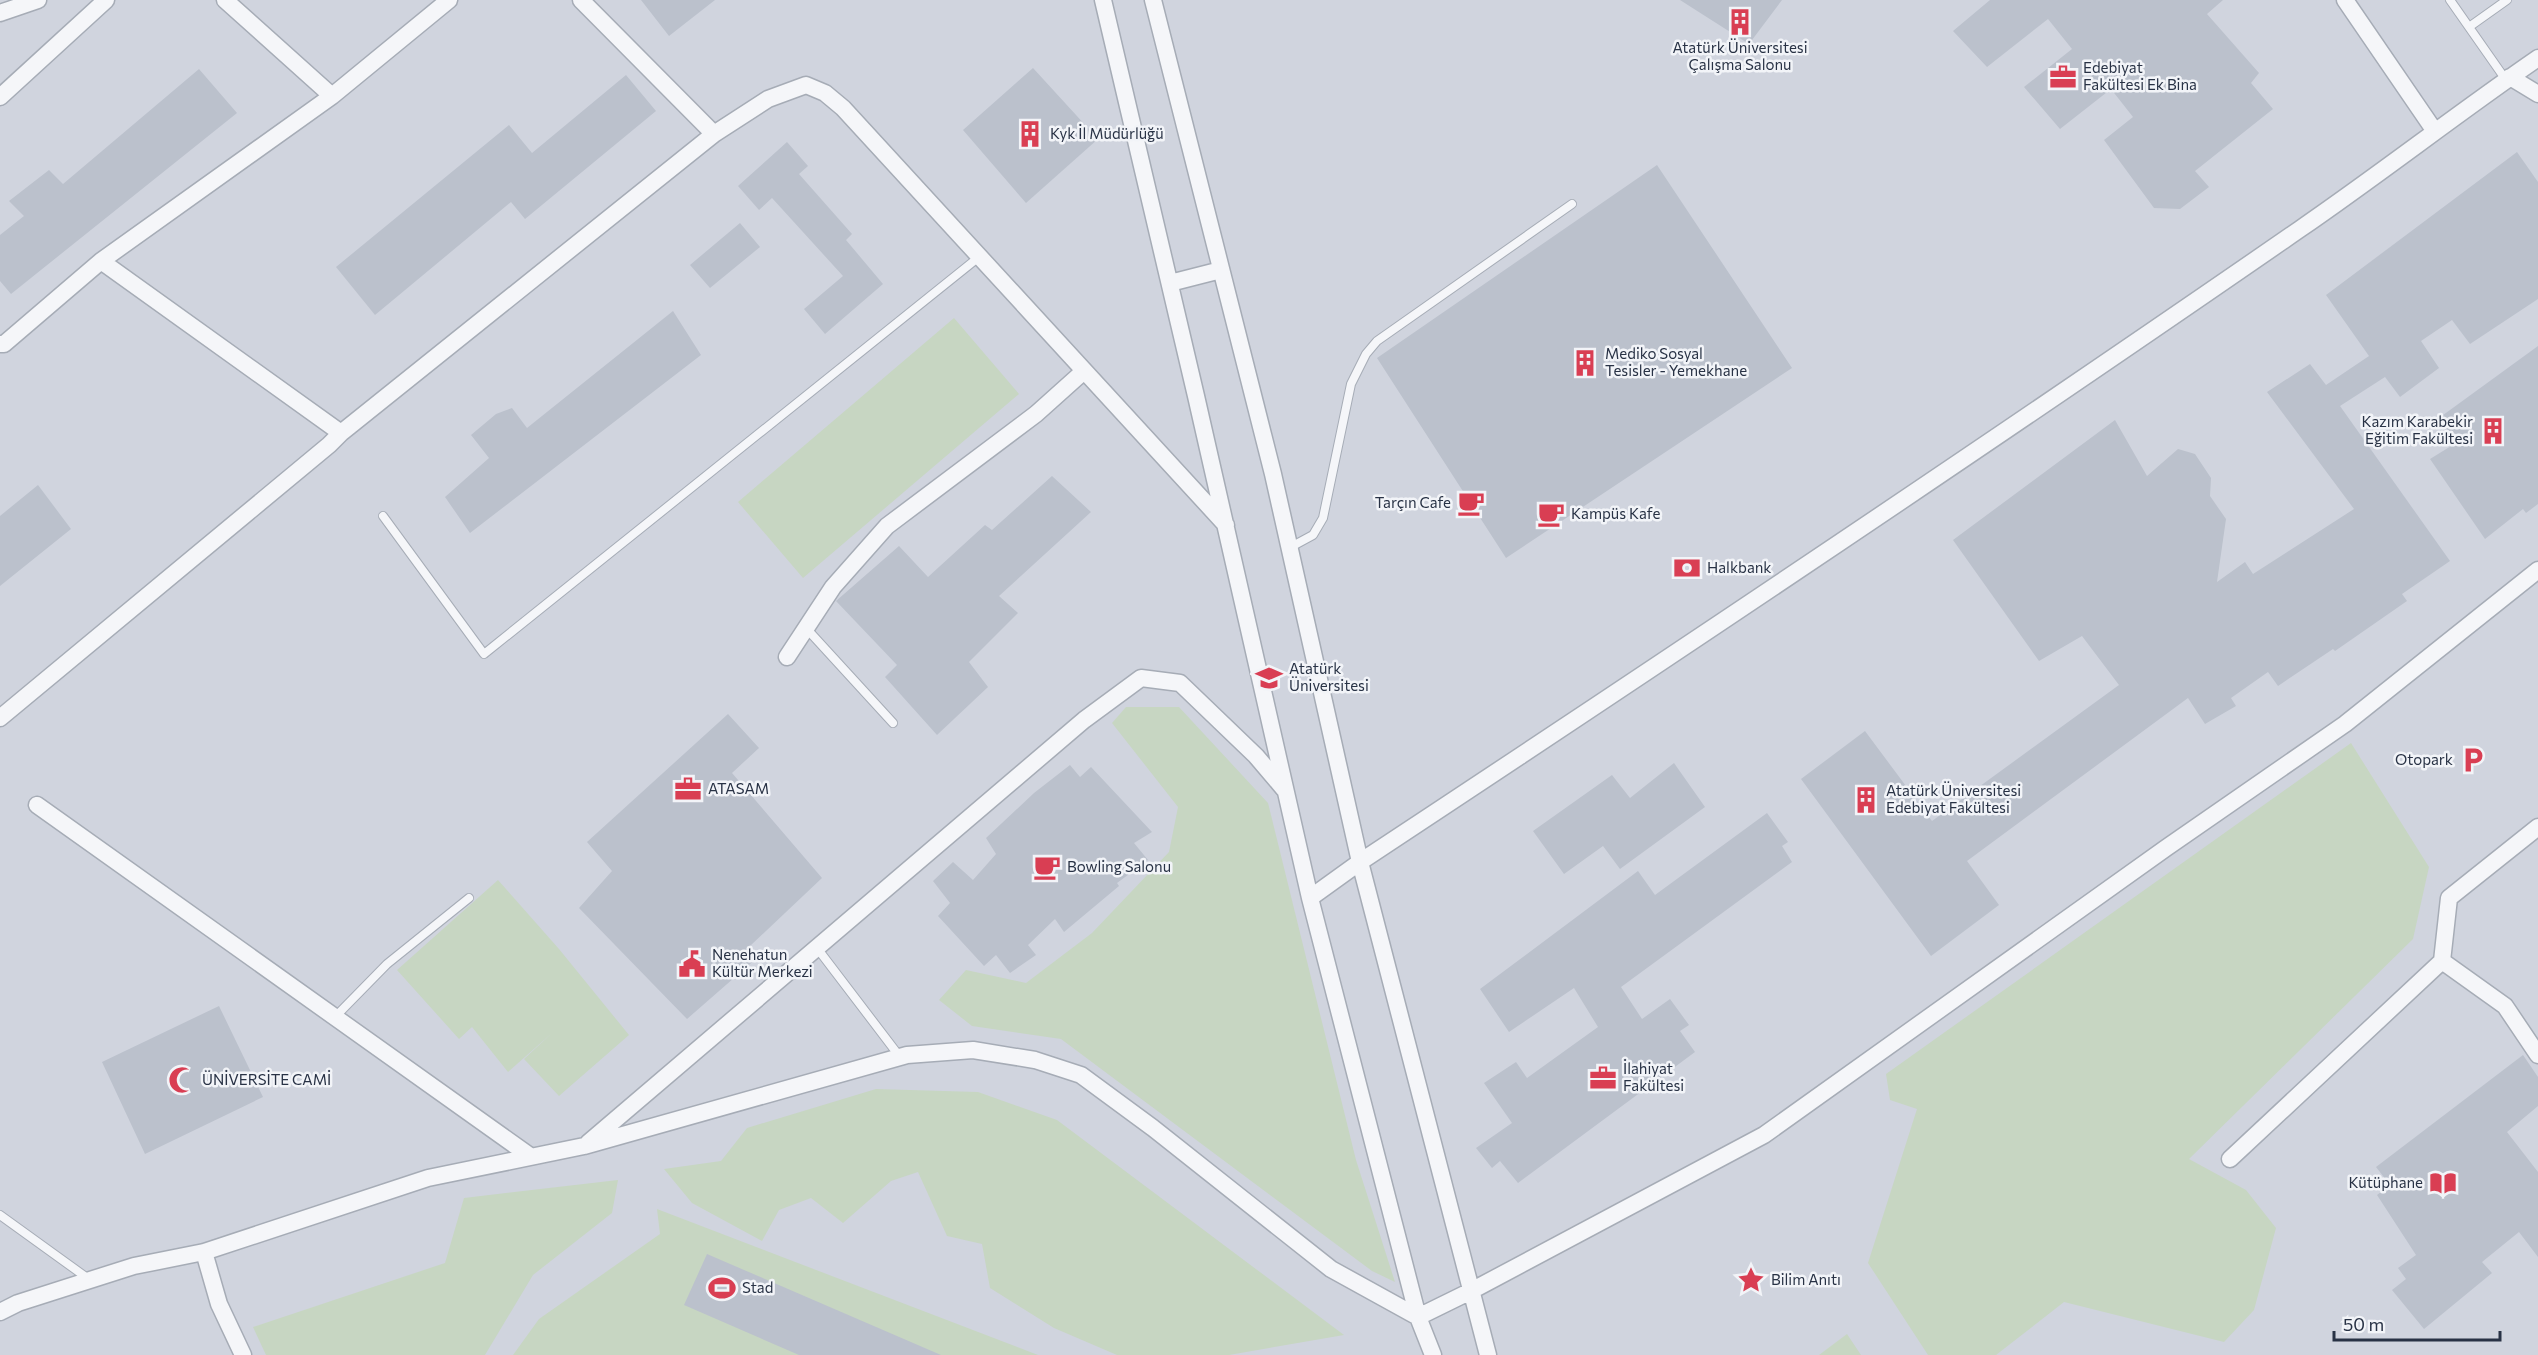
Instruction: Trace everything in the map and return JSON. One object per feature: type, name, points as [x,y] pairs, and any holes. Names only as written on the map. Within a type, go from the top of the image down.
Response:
[{"type":"street","points":[[0,13],[39,0]]},
{"type":"street","points":[[0,97],[106,0]]},
{"type":"street","points":[[225,0],[332,96]]},
{"type":"street","points":[[0,344],[4,344],[101,261],[332,96],[449,0]]},
{"type":"street","points":[[581,0],[714,134]]},
{"type":"street","points":[[1103,0],[1226,525],[1310,898],[1418,1317],[1433,1355]]},
{"type":"street","points":[[1153,0],[1289,548],[1360,862],[1488,1355]]},
{"type":"street","points":[[2345,0],[2434,130]]},
{"type":"street","points":[[1310,898],[1360,862],[1836,545],[2304,226],[2434,130],[2538,58]]},
{"type":"street","points":[[2508,79],[2538,94]]},
{"type":"street","points":[[0,718],[329,445],[340,433],[714,134],[768,99],[806,86],[825,93],[843,108],[1226,525]]},
{"type":"street","points":[[101,261],[340,433]]},
{"type":"street","points":[[1170,283],[1221,270]]},
{"type":"street","points":[[787,657],[833,587],[887,526],[1036,414],[1084,371]]},
{"type":"street","points":[[1418,1317],[1471,1292],[1764,1136],[2166,848],[2345,723],[2538,570]]},
{"type":"street","points":[[584,1146],[1084,720],[1142,678],[1180,683],[1256,756],[1287,792]]},
{"type":"street","points":[[37,805],[530,1156]]},
{"type":"street","points":[[2230,1159],[2442,961],[2449,898],[2538,827]]},
{"type":"street","points":[[2442,961],[2505,1006],[2538,1055]]},
{"type":"street","points":[[0,1312],[18,1303],[134,1266],[204,1252],[428,1178],[584,1146],[901,1057],[973,1050],[1035,1060],[1081,1075],[1153,1128],[1331,1269],[1418,1317]]},
{"type":"street","points":[[204,1252],[219,1304],[243,1355]]},
{"type":"lane","points":[[2450,0],[2508,79]]},
{"type":"lane","points":[[2469,27],[2507,0]]},
{"type":"lane","points":[[1289,548],[1313,535],[1323,518],[1351,384],[1366,354],[1377,341],[1572,204]]},
{"type":"lane","points":[[383,516],[484,654],[979,257]]},
{"type":"lane","points":[[806,628],[893,723]]},
{"type":"lane","points":[[336,1017],[387,964],[469,898]]},
{"type":"lane","points":[[817,948],[901,1057]]},
{"type":"lane","points":[[0,1215],[90,1280]]},
{"type":"shaded area","name":"Atatürk Üniversitesi","points":[[0,0],[2538,0],[2538,1355],[0,1355]]},
{"type":"green space","points":[[954,318],[1019,394],[803,578],[738,502]]},
{"type":"green space","points":[[1126,707],[1179,707],[1268,803],[1356,1160],[1395,1282],[1372,1271],[1061,1039],[972,1026],[939,1000],[966,970],[1026,983],[1092,933],[1169,852],[1178,807],[1112,723]]},
{"type":"green space","points":[[2351,743],[2429,867],[2413,939],[2189,1159],[2246,1190],[2276,1228],[2254,1310],[2224,1342],[2064,1302],[1996,1355],[1928,1355],[1868,1263],[1917,1109],[1890,1100],[1886,1074]]},
{"type":"green space","points":[[498,880],[559,949],[629,1035],[559,1096],[524,1059],[552,1033],[508,1072],[472,1027],[459,1039],[397,970]]},
{"type":"green space","points":[[876,1089],[978,1092],[1057,1120],[1344,1335],[1229,1355],[1117,1355],[1054,1328],[990,1288],[982,1244],[947,1236],[918,1172],[891,1181],[843,1223],[811,1198],[779,1210],[762,1241],[692,1203],[664,1169],[721,1161],[747,1128]]},
{"type":"green space","points":[[618,1180],[612,1213],[533,1275],[485,1355],[266,1355],[253,1327],[445,1263],[464,1198]]},
{"type":"green space","name":"Stad","points":[[657,1209],[1038,1355],[513,1355],[539,1319],[660,1234]]},
{"type":"green space","points":[[1847,1334],[1861,1355],[1819,1355]]},
{"type":"building","points":[[641,0],[715,0],[669,36]]},
{"type":"building","name":"Atatürk Üniversitesi Çalışma Salonu","points":[[1680,0],[1782,0],[1749,44]]},
{"type":"building","points":[[1990,0],[2223,0],[2207,14],[2259,73],[2251,83],[2273,109],[2195,171],[2209,187],[2180,209],[2154,208],[2104,140],[2133,117],[2111,89],[2060,129],[2024,87],[2072,49],[2048,19],[1987,67],[1953,31]]},
{"type":"building","name":"Kyk İl Müdürlüğü","points":[[1033,68],[1098,139],[1026,203],[963,130]]},
{"type":"building","points":[[199,69],[237,113],[11,294],[0,281],[0,235],[24,216],[9,201],[49,170],[63,184]]},
{"type":"building","points":[[626,75],[656,111],[525,219],[511,202],[375,315],[336,267],[509,125],[532,153]]},
{"type":"building","points":[[787,142],[808,166],[799,174],[852,234],[846,240],[883,284],[825,334],[804,309],[843,276],[772,198],[759,210],[738,186]]},
{"type":"building","points":[[2517,152],[2538,182],[2538,299],[2470,344],[2452,320],[2421,341],[2439,368],[2400,397],[2385,377],[2340,406],[2450,561],[2402,594],[2407,601],[2335,651],[2333,649],[2278,686],[2268,672],[2231,698],[2236,706],[2205,724],[2188,698],[1967,861],[1999,905],[1931,956],[1801,779],[1865,731],[1932,821],[2119,685],[2082,636],[2039,661],[1953,540],[2115,420],[2147,476],[2178,449],[2195,454],[2211,478],[2210,496],[2226,519],[2217,582],[2245,562],[2253,574],[2354,509],[2267,392],[2310,364],[2326,385],[2369,356],[2326,295]]},
{"type":"building","name":"Mediko Sosyal Tesisler - Yemekhane","points":[[1657,165],[1792,368],[1506,558],[1377,358]]},
{"type":"building","points":[[740,223],[760,247],[710,288],[690,265]]},
{"type":"building","points":[[673,311],[701,355],[470,533],[445,497],[489,458],[471,435],[496,414],[512,408],[527,428]]},
{"type":"building","name":"Kazım Karabekir Eğitim Fakültesi","points":[[2538,346],[2538,504],[2526,513],[2523,509],[2485,539],[2430,459],[2456,443],[2439,418]]},
{"type":"building","points":[[1052,476],[1091,512],[999,596],[1018,613],[969,662],[988,687],[937,735],[885,677],[897,665],[836,601],[899,546],[928,577],[985,525],[992,530]]},
{"type":"building","points":[[38,485],[71,529],[0,586],[0,516]]},
{"type":"building","points":[[728,714],[759,748],[732,773],[822,878],[750,946],[758,957],[687,1019],[579,908],[612,871],[587,842]]},
{"type":"building","points":[[1674,763],[1705,807],[1620,869],[1603,846],[1564,874],[1533,831],[1612,775],[1630,798]]},
{"type":"building","name":"Bowling Salonu","points":[[1070,765],[1080,777],[1091,767],[1152,832],[1134,843],[1148,860],[1117,883],[1119,886],[1064,932],[1055,919],[1028,945],[1036,955],[1010,973],[996,955],[984,966],[938,916],[950,903],[933,881],[953,862],[973,880],[996,854],[986,838],[1034,793]]},
{"type":"building","points":[[1767,813],[1788,842],[1782,846],[1792,862],[1621,987],[1642,1019],[1670,999],[1689,1025],[1680,1031],[1695,1052],[1518,1183],[1500,1161],[1492,1168],[1476,1148],[1512,1123],[1484,1083],[1516,1062],[1527,1078],[1598,1027],[1574,988],[1509,1032],[1480,989],[1638,871],[1655,895]]},
{"type":"building","name":"ÜNİVERSİTE CAMİ","points":[[219,1006],[263,1097],[145,1154],[102,1062]]},
{"type":"building","name":"Kütüphane","points":[[2523,1055],[2538,1077],[2538,1106],[2507,1132],[2538,1172],[2538,1257],[2519,1232],[2482,1262],[2492,1273],[2424,1329],[2392,1290],[2406,1279],[2398,1268],[2416,1255],[2377,1195],[2390,1185],[2376,1167]]},
{"type":"building","points":[[707,1254],[941,1355],[799,1355],[684,1305]]},
{"type":"place","name":"Atatürk Üniversitesi Çalışma Salonu","points":[[1740,22]]},
{"type":"place","name":"Edebiyat Fakültesi Ek Bina","points":[[2063,77]]},
{"type":"place","name":"Kyk İl Müdürlüğü","points":[[1030,134]]},
{"type":"place","name":"Mediko Sosyal Tesisler - Yemekhane","points":[[1585,363]]},
{"type":"place","name":"Kazım Karabekir Eğitim Fakültesi","points":[[2493,431]]},
{"type":"place","name":"Tarçın Cafe","points":[[1471,503]]},
{"type":"place","name":"Kampüs Kafe","points":[[1551,514]]},
{"type":"place","name":"Halkbank","points":[[1687,568]]},
{"type":"place","name":"Atatürk Üniversitesi","points":[[1269,678]]},
{"type":"place","name":"Otopark","points":[[2473,760]]},
{"type":"place","name":"ATASAM","points":[[688,789]]},
{"type":"place","name":"Atatürk Üniversitesi Edebiyat Fakültesi","points":[[1866,800]]},
{"type":"place","name":"Bowling Salonu","points":[[1047,867]]},
{"type":"place","name":"Nenehatun Kültür Merkezi","points":[[692,964]]},
{"type":"place","name":"İlahiyat Fakültesi","points":[[1603,1078]]},
{"type":"place","name":"ÜNİVERSİTE CAMİ","points":[[182,1080]]},
{"type":"place","name":"Kütüphane","points":[[2443,1183]]},
{"type":"place","name":"Bilim Anıtı","points":[[1751,1280]]},
{"type":"place","name":"Stad","points":[[722,1288]]}]
